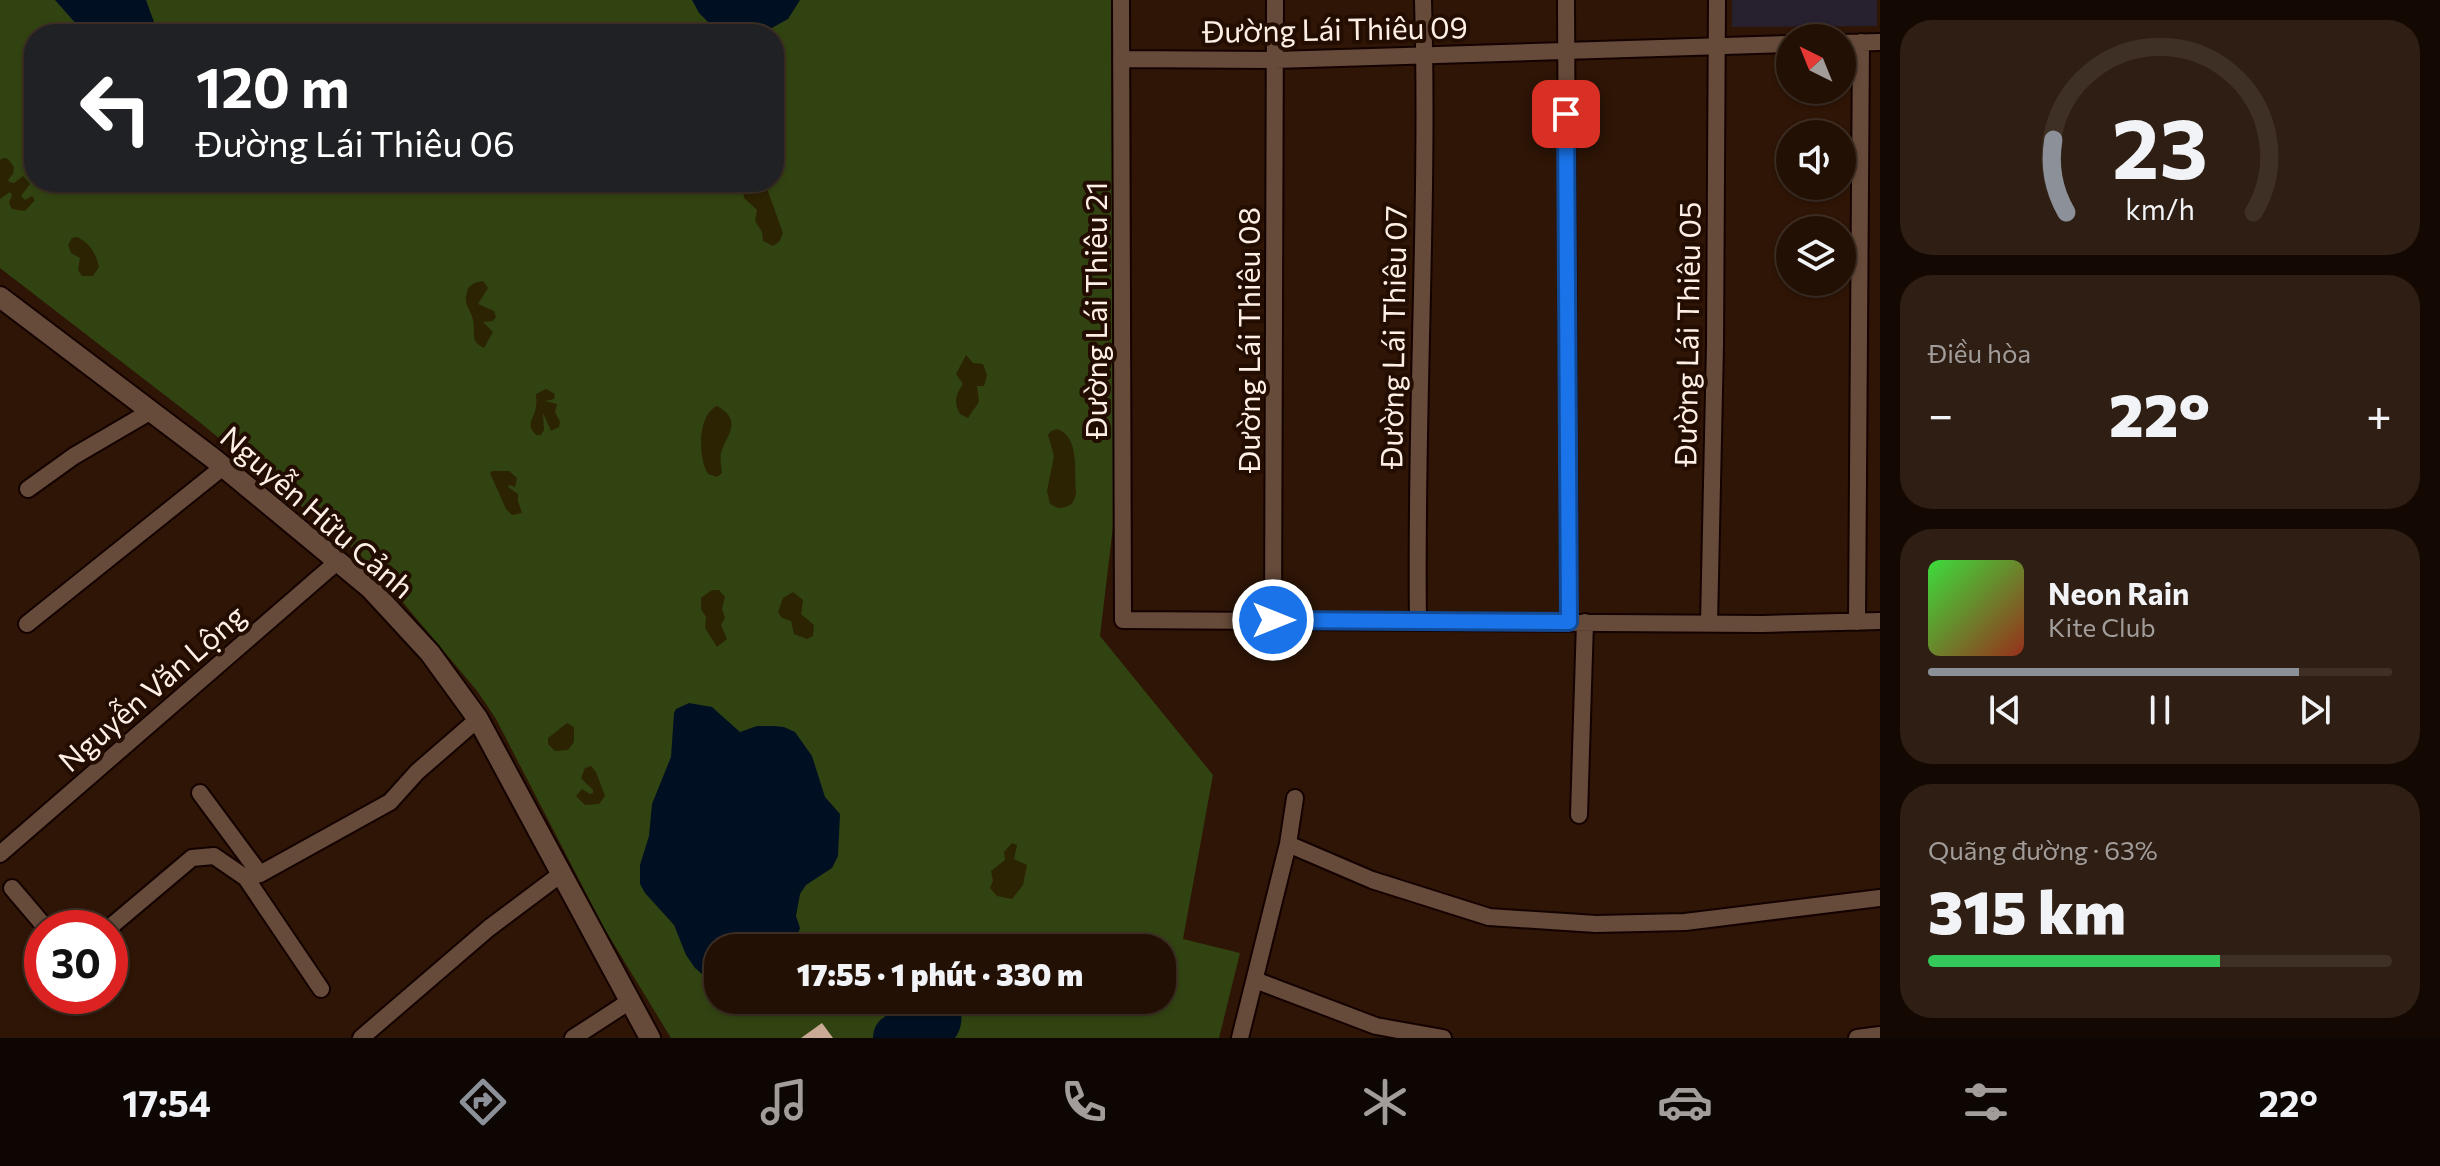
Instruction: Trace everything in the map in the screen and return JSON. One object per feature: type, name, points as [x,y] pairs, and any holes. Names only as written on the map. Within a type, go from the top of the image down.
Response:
[{"type":"street","name":"Đường Lái Thiêu 21","points":[[1121,0],[1123,620],[1273,620]]},
{"type":"street","name":"Đường Lái Thiêu 08","points":[[1273,620],[1275,0]]},
{"type":"street","name":"Đường Lái Thiêu 07","points":[[1418,621],[1416,498],[1425,54],[1423,0]]},
{"type":"street","points":[[1566,0],[1579,815]]},
{"type":"street","name":"Đường Lái Thiêu 05","points":[[1709,623],[1715,345],[1717,0]]},
{"type":"street","points":[[1856,42],[1880,42]]},
{"type":"street","points":[[1857,622],[1861,42]]},
{"type":"street","name":"Đường Lái Thiêu 09","points":[[1121,59],[1275,60],[1776,44]]},
{"type":"street","name":"Nguyễn Hữu Cảnh","points":[[0,297],[223,467],[338,561],[370,588],[430,653],[478,719],[650,1038]]},
{"type":"street","points":[[28,489],[74,456],[151,411]]},
{"type":"street","points":[[27,624],[223,467]]},
{"type":"street","name":"Nguyễn Văn Lộng","points":[[0,854],[338,561]]},
{"type":"street","points":[[1273,620],[1880,621]]},
{"type":"street","points":[[253,876],[390,802],[417,772],[478,719]]},
{"type":"street","points":[[200,793],[321,989]]},
{"type":"street","points":[[1240,1038],[1288,844],[1295,798]]},
{"type":"street","points":[[1288,844],[1372,880],[1489,917],[1596,924],[1685,922],[1880,898]]},
{"type":"street","points":[[128,912],[192,858],[214,856],[253,876]]},
{"type":"street","points":[[361,1038],[489,928],[561,874]]},
{"type":"street","points":[[12,888],[31,910]]},
{"type":"street","points":[[1255,980],[1376,1026],[1443,1038]]},
{"type":"street","points":[[573,1038],[630,1001]]},
{"type":"street","points":[[1857,1038],[1880,1035]]},
{"type":"shaded area","points":[[1732,0],[1877,0],[1877,26],[1776,24],[1776,27],[1732,27]]},
{"type":"green space","points":[[0,0],[1111,0],[1114,518],[1100,636],[1213,775],[1183,939],[1240,953],[1219,1038],[671,1038],[604,928],[496,719],[478,692],[358,553],[197,420],[0,268]]},
{"type":"sand","points":[[8,159],[14,167],[9,182],[14,183],[24,177],[21,196],[25,200],[32,196],[35,200],[25,211],[12,209],[10,192],[0,199],[0,160]]},
{"type":"sand","points":[[743,192],[768,192],[783,233],[779,242],[773,246],[763,241],[762,232],[755,221],[757,210],[744,198]]},
{"type":"sand","points":[[77,237],[89,246],[96,258],[99,267],[93,276],[82,276],[78,270],[80,258],[71,253],[68,245],[72,238]]},
{"type":"sand","points":[[483,281],[488,288],[478,304],[494,311],[496,317],[493,321],[483,322],[493,332],[484,348],[475,339],[466,299],[468,288]]},
{"type":"sand","points":[[966,355],[973,363],[983,364],[987,375],[984,386],[977,386],[979,402],[968,418],[960,414],[956,402],[963,384],[956,374]]},
{"type":"sand","points":[[546,389],[555,394],[554,399],[545,401],[557,404],[555,412],[559,427],[551,431],[543,413],[544,430],[541,435],[536,435],[531,424],[536,394]]},
{"type":"sand","points":[[717,406],[730,417],[731,428],[721,453],[722,473],[717,477],[708,474],[705,467],[701,437],[706,418]]},
{"type":"sand","points":[[1057,429],[1064,433],[1073,447],[1076,492],[1071,504],[1058,508],[1050,504],[1047,491],[1054,456],[1048,435]]},
{"type":"sand","points":[[509,471],[517,478],[515,487],[508,487],[518,494],[522,513],[512,515],[506,509],[490,473]]},
{"type":"sand","points":[[712,590],[719,590],[725,597],[722,609],[725,618],[721,625],[727,639],[717,647],[705,628],[706,617],[701,609],[701,598]]},
{"type":"sand","points":[[793,592],[803,600],[801,614],[814,625],[813,636],[807,639],[794,634],[791,621],[782,618],[778,612],[783,598]]},
{"type":"sand","points":[[567,723],[574,727],[574,742],[568,750],[555,751],[548,744],[548,738]]},
{"type":"sand","points":[[591,766],[605,796],[599,804],[585,805],[576,796],[582,789],[593,793],[581,778],[585,768]]},
{"type":"sand","points":[[1012,843],[1017,845],[1014,859],[1027,865],[1023,885],[1012,899],[997,896],[990,888],[993,881],[991,871],[1005,860],[1004,852]]},
{"type":"water","points":[[55,0],[146,0],[154,24],[76,24]]},
{"type":"water","points":[[692,0],[800,0],[788,19],[779,24],[710,24]]},
{"type":"water","points":[[689,703],[712,707],[740,732],[757,726],[774,726],[795,732],[812,756],[825,797],[840,814],[838,856],[832,868],[806,885],[800,894],[796,916],[800,928],[798,934],[704,934],[704,976],[686,955],[674,925],[640,884],[640,865],[649,836],[652,804],[671,757],[676,709]]},
{"type":"water","points":[[888,1014],[961,1014],[961,1024],[955,1038],[873,1038],[881,1019]]},
{"type":"building","points":[[822,1023],[833,1038],[801,1038]]},
{"type":"route","points":[[1273,620],[1569,622],[1566,114]]}]
